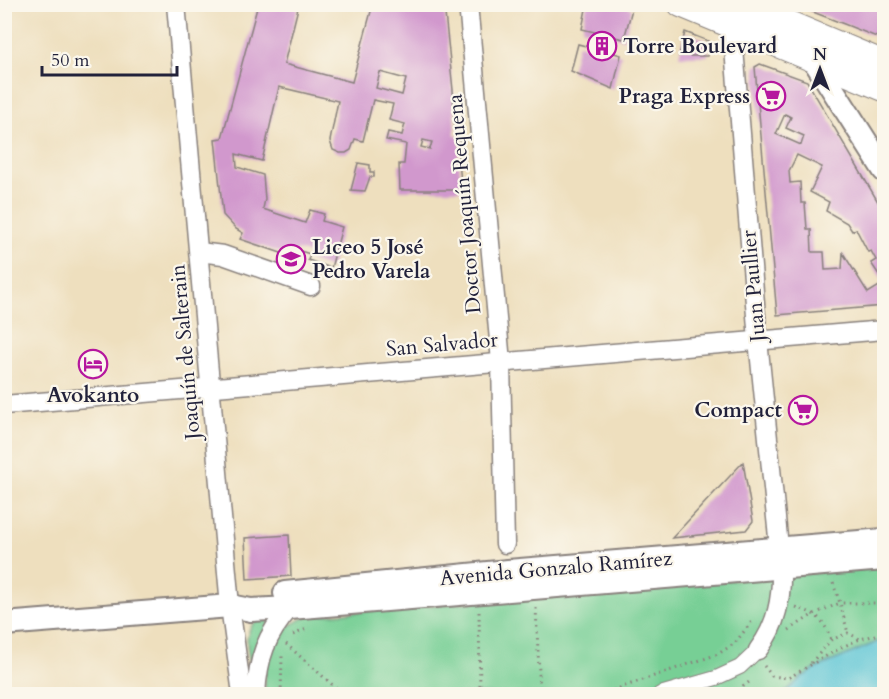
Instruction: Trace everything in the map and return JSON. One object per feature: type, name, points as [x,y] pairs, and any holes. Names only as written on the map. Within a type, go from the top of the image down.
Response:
[{"type":"main road","points":[[681,4],[734,11],[885,64]]},
{"type":"main road","points":[[734,11],[814,60],[885,88]]},
{"type":"street","name":"Joaquín de Salterain","points":[[176,4],[231,606],[242,694]]},
{"type":"street","name":"Doctor Joaquín Requena","points":[[468,4],[501,362],[505,544]]},
{"type":"street","name":"Juan Paullier","points":[[734,11],[758,340],[780,558],[780,602],[767,638],[764,655]]},
{"type":"street","points":[[814,60],[885,170]]},
{"type":"street","points":[[199,252],[223,255],[311,286]]},
{"type":"street","name":"San Salvador","points":[[4,405],[885,330]]},
{"type":"street","name":"Avenida Gonzalo Ramírez","points":[[4,624],[231,606],[251,610],[480,602],[535,589],[780,558],[885,540]]},
{"type":"street","name":"Avenida Gonzalo Ramírez","points":[[231,606],[252,596],[508,571],[780,558],[831,573],[885,559]]},
{"type":"street","points":[[256,694],[257,676],[269,634],[290,608]]},
{"type":"street","points":[[660,694],[716,678],[764,655]]},
{"type":"path","points":[[831,573],[843,582]]},
{"type":"path","points":[[831,573],[848,633],[860,639]]},
{"type":"path","points":[[535,589],[540,694]]},
{"type":"path","points":[[791,615],[796,600]]},
{"type":"path","points":[[468,612],[480,602]]},
{"type":"path","points":[[480,602],[480,694]]},
{"type":"path","points":[[788,624],[785,633],[814,614],[840,603],[885,603]]},
{"type":"path","points":[[794,606],[814,614],[825,622],[831,640]]},
{"type":"path","points":[[602,694],[718,654],[735,643],[753,620]]},
{"type":"path","points":[[281,694],[280,681],[285,643],[294,633],[314,626]]},
{"type":"path","points":[[810,665],[831,640],[848,633]]},
{"type":"path","points":[[772,676],[788,678],[842,646],[885,633]]},
{"type":"path","points":[[285,643],[343,694]]},
{"type":"path","points":[[764,655],[764,668]]},
{"type":"path","points":[[727,694],[735,693],[750,681]]},
{"type":"green space","points":[[884,567],[884,694],[265,694],[265,662],[282,629],[308,616]]},
{"type":"green space","points":[[270,620],[252,662],[247,645],[249,630],[256,621]]},
{"type":"water","points":[[884,639],[884,694],[783,694],[803,676],[819,667]]},
{"type":"building","points":[[258,4],[299,4],[284,64],[352,82],[373,4],[444,4],[455,135],[459,135],[461,154],[458,154],[462,190],[400,190],[399,164],[404,164],[406,144],[386,140],[388,132],[402,135],[405,124],[389,120],[393,104],[373,100],[363,141],[355,139],[351,150],[340,153],[333,150],[330,141],[338,101],[279,87],[262,161],[236,154],[237,167],[263,175],[265,199],[263,209],[305,223],[310,210],[324,214],[322,221],[342,227],[331,268],[308,260],[310,254],[297,250],[292,265],[287,256],[281,253],[240,239],[243,233],[223,215],[215,139],[222,138]],"holes":[[[380,72],[406,79],[402,95],[376,88]],[[423,140],[432,142],[430,149],[421,147]]]},
{"type":"building","name":"Torre Boulevard","points":[[587,4],[621,4],[632,9],[624,39],[610,36],[607,51],[621,55],[613,89],[571,71],[578,44],[597,49],[599,33],[582,29]]},
{"type":"building","points":[[795,5],[884,5],[884,40],[844,24]]},
{"type":"building","points":[[685,32],[708,41],[708,56],[679,56]]},
{"type":"building","points":[[760,64],[807,81],[884,212],[884,282],[871,263],[876,260],[871,251],[868,252],[856,229],[852,231],[847,223],[826,211],[829,202],[810,192],[822,167],[797,155],[789,171],[790,183],[800,182],[801,203],[805,203],[807,229],[811,229],[812,252],[824,252],[825,270],[842,269],[843,253],[868,293],[884,283],[884,306],[777,315],[755,67]],"holes":[[[785,114],[791,117],[786,128],[804,136],[801,145],[776,134]]]},
{"type":"building","points":[[358,163],[370,165],[370,172],[374,172],[374,177],[370,177],[365,191],[351,190]]},
{"type":"building","points":[[743,462],[753,521],[746,530],[672,538]]},
{"type":"building","points":[[289,535],[291,576],[247,579],[245,538]]},
{"type":"place","name":"Torre Boulevard","points":[[602,46]]},
{"type":"place","name":"Praga Express","points":[[771,96]]},
{"type":"place","name":"Liceo 5 José Pedro Varela","points":[[291,259]]},
{"type":"place","name":"Avokanto","points":[[93,364]]},
{"type":"place","name":"Compact","points":[[803,410]]}]
